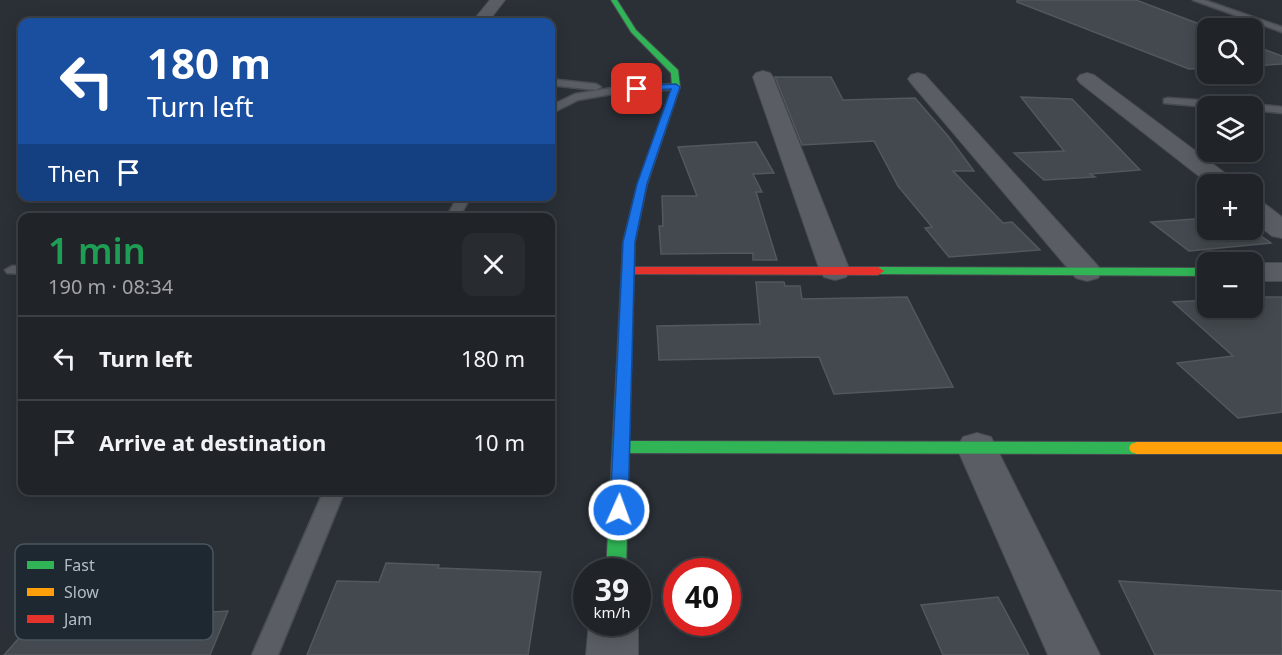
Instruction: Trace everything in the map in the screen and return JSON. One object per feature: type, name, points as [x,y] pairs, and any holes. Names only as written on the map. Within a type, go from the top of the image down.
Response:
[{"type":"street","points":[[483,18],[498,0]]},
{"type":"street","points":[[614,0],[624,22],[647,48],[675,72],[676,87],[642,184],[629,242],[617,558]]},
{"type":"street","points":[[763,77],[835,271]]},
{"type":"street","points":[[918,79],[1087,272]]},
{"type":"street","points":[[1087,79],[1211,174]]},
{"type":"street","points":[[1263,215],[1282,230]]},
{"type":"street","points":[[628,271],[1197,272]]},
{"type":"street","points":[[1263,272],[1282,272]]},
{"type":"street","points":[[621,447],[1282,448]]},
{"type":"street","points":[[977,448],[1074,655]]},
{"type":"street","points":[[612,655],[613,636]]},
{"type":"lane","points":[[1197,0],[1282,30]]},
{"type":"lane","points":[[555,83],[618,90]]},
{"type":"lane","points":[[555,108],[575,96],[618,90],[676,87]]},
{"type":"lane","points":[[1168,101],[1197,103]]},
{"type":"lane","points":[[1263,108],[1282,110]]},
{"type":"lane","points":[[265,655],[333,495]]},
{"type":"building","points":[[1017,0],[1136,0],[1197,23],[1197,69],[1189,69],[1017,2]]},
{"type":"building","points":[[1263,49],[1282,56],[1282,64],[1263,65]]},
{"type":"building","points":[[775,77],[831,77],[843,100],[915,98],[974,171],[953,171],[1003,223],[1012,222],[1040,250],[949,257],[925,228],[932,227],[898,186],[874,141],[802,145]]},
{"type":"building","points":[[1021,97],[1072,99],[1140,170],[1090,174],[1095,177],[1044,180],[1014,153],[1064,151]]},
{"type":"building","points":[[756,142],[774,173],[753,174],[762,192],[756,192],[777,260],[753,260],[753,253],[661,254],[659,226],[663,226],[662,196],[697,196],[678,147]]},
{"type":"building","points":[[1197,219],[1197,240],[1263,240],[1263,238],[1271,243],[1189,251],[1151,222]]},
{"type":"building","points":[[756,282],[784,282],[785,286],[800,286],[802,299],[907,297],[953,387],[834,394],[819,357],[659,360],[657,326],[760,324]]},
{"type":"building","points":[[1263,297],[1282,297],[1282,412],[1238,418],[1177,363],[1233,356],[1173,302],[1197,301],[1197,318],[1263,318]]},
{"type":"building","points":[[386,563],[439,565],[438,568],[541,572],[528,655],[307,655],[337,581],[379,582]]},
{"type":"building","points":[[1119,581],[1282,591],[1282,655],[1155,655]]},
{"type":"building","points":[[998,597],[1029,655],[943,655],[921,605]]},
{"type":"building","points":[[228,611],[210,655],[4,655],[17,640],[213,640],[213,612]]},
{"type":"traffic: fast","points":[[614,0],[633,31],[675,72],[676,87],[642,185],[629,242],[617,558]]},
{"type":"traffic: fast","points":[[878,271],[1197,272]]},
{"type":"traffic: fast","points":[[621,447],[1137,448]]},
{"type":"traffic: slow","points":[[1137,448],[1282,448]]},
{"type":"traffic: jam","points":[[628,271],[878,271]]},
{"type":"route","points":[[619,510],[629,242],[642,184],[676,87],[637,89]]}]
